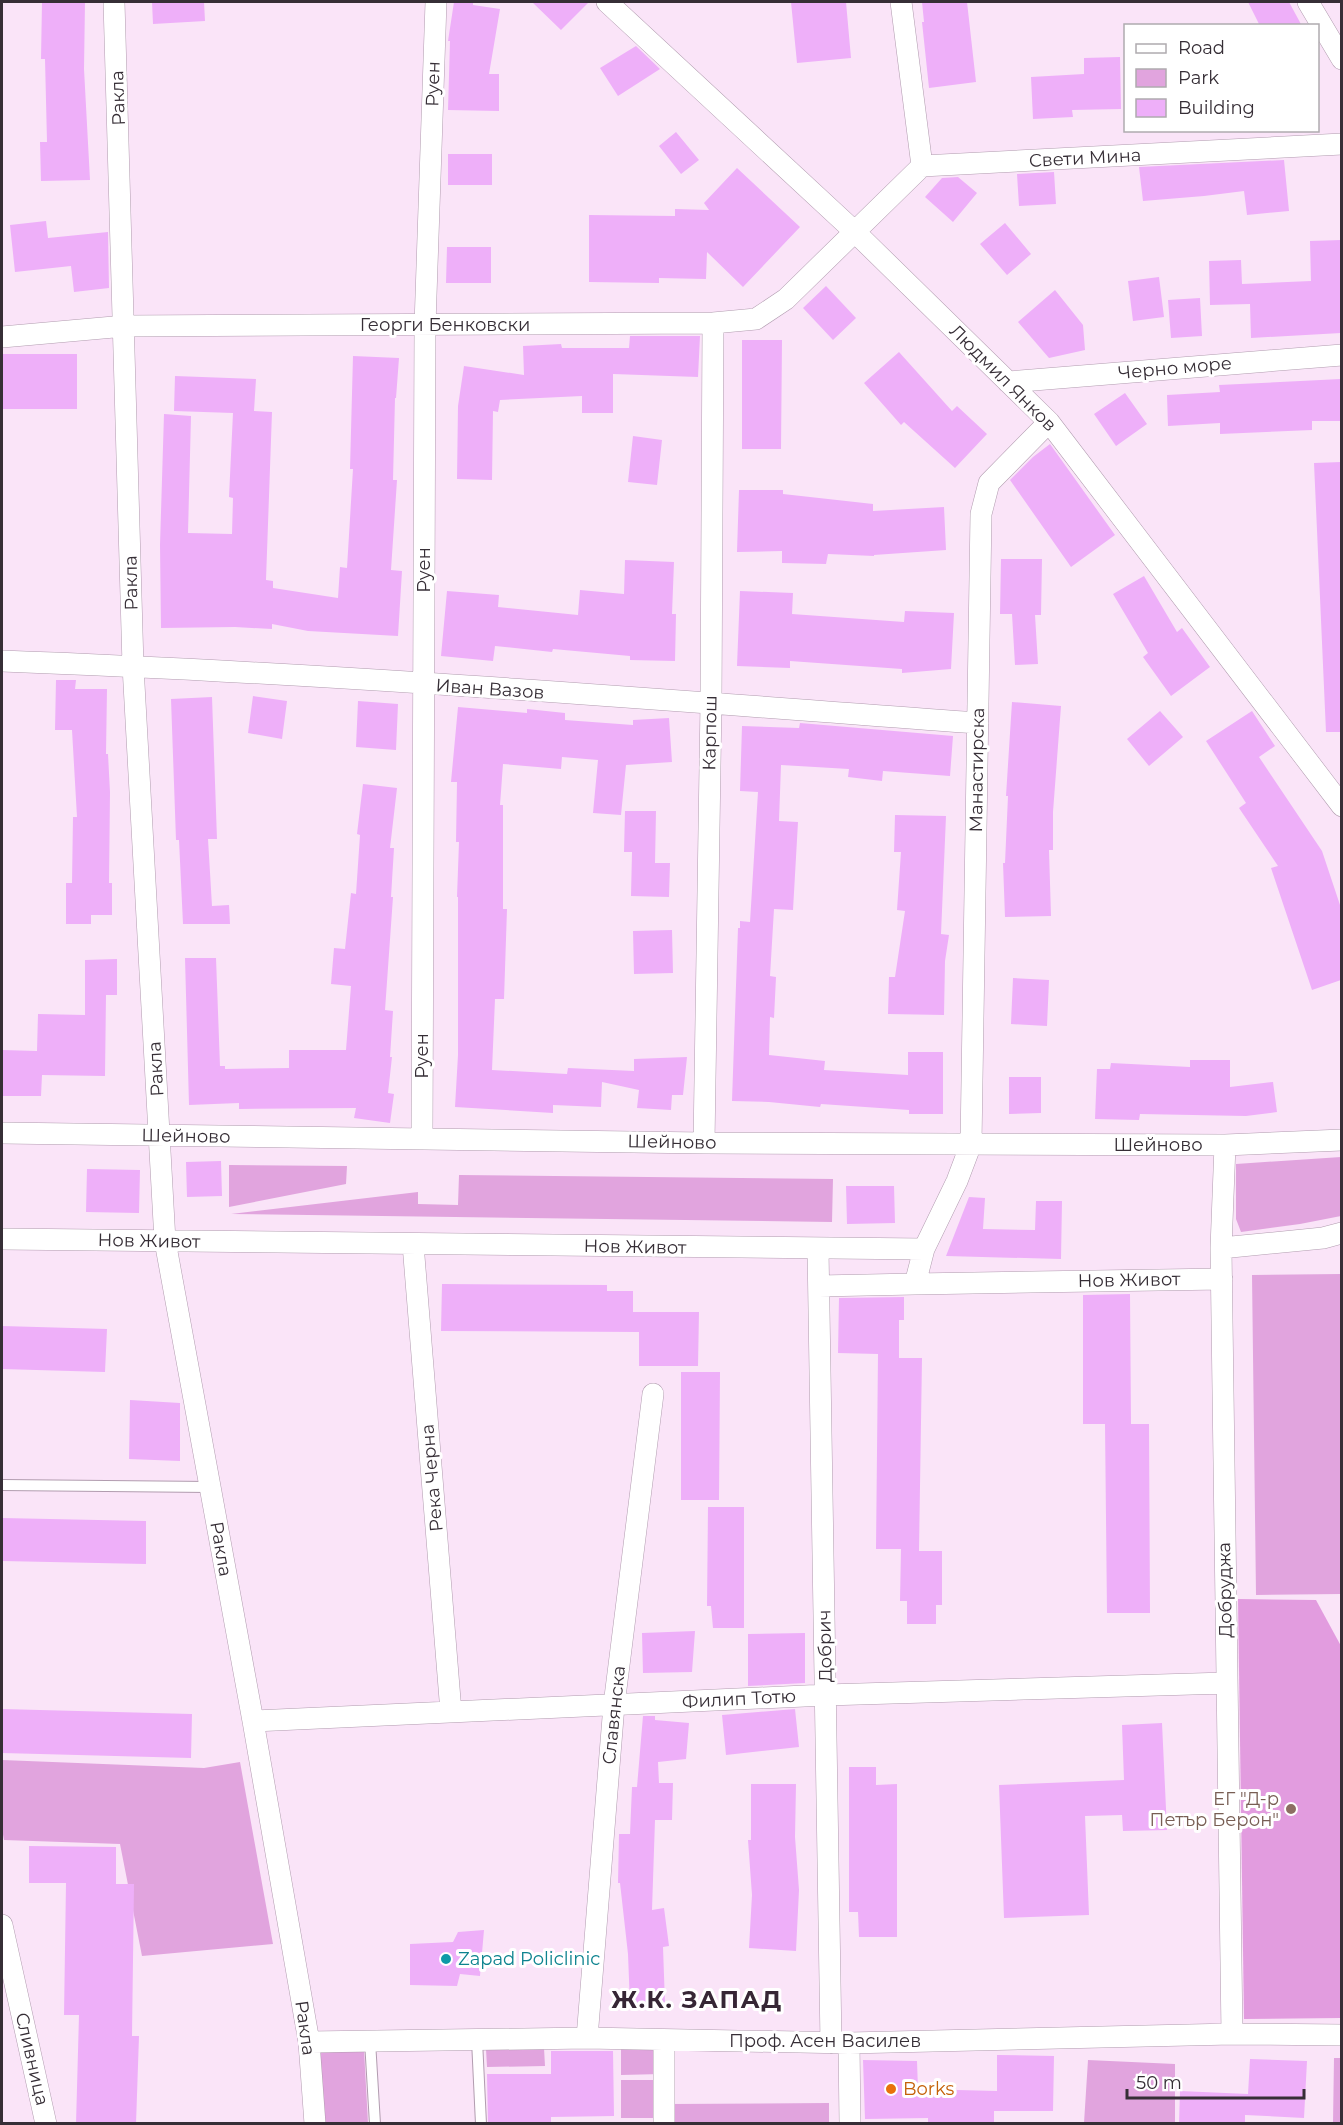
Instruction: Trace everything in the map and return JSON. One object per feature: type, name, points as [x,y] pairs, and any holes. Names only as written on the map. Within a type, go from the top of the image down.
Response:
[{"type":"street","name":"Ракла","points":[[114,2],[133,666],[165,1241],[309,2042],[315,2124]]},
{"type":"street","name":"Руен","points":[[422,1139],[425,325],[436,2]]},
{"type":"street","name":"Людмил Янков","points":[[607,2],[855,232],[1049,422],[1341,806]]},
{"type":"street","points":[[855,232],[922,166],[901,2]]},
{"type":"street","points":[[1308,2],[1341,59]]},
{"type":"street","name":"Свети Мина","points":[[922,166],[1341,144]]},
{"type":"street","name":"Георги Бенковски","points":[[2,337],[125,326],[713,323],[756,319],[786,299],[855,232]]},
{"type":"street","name":"Карпош","points":[[704,1143],[711,703],[713,323]]},
{"type":"street","name":"Черно море","points":[[1008,382],[1341,355]]},
{"type":"street","name":"Манастирска","points":[[924,1249],[957,1181],[971,1144],[981,514],[989,483],[1049,422]]},
{"type":"street","name":"Иван Вазов","points":[[2,661],[133,666],[423,684],[978,723]]},
{"type":"street","name":"Шейново","points":[[2,1133],[704,1143],[1225,1145],[1341,1140]]},
{"type":"street","name":"Добруджа","points":[[1225,1145],[1221,1248],[1232,2034]]},
{"type":"street","points":[[1221,1248],[1323,1238],[1341,1233]]},
{"type":"street","name":"Нов Живот","points":[[2,1239],[924,1249]]},
{"type":"street","name":"Река Черна","points":[[413,1244],[451,1712]]},
{"type":"street","name":"Добрич","points":[[818,1249],[826,1695],[840,2043],[850,2124]]},
{"type":"street","points":[[915,1284],[924,1249]]},
{"type":"street","name":"Нов Живот","points":[[819,1286],[1222,1279]]},
{"type":"street","name":"Славянска","points":[[587,2038],[614,1705],[653,1394]]},
{"type":"street","name":"Филип Тотю","points":[[253,1721],[826,1695],[1226,1683]]},
{"type":"street","name":"Сливница","points":[[2,1925],[46,2124]]},
{"type":"street","name":"Проф. Асен Василев","points":[[309,2042],[587,2038],[840,2043],[1232,2034],[1341,2035]]},
{"type":"street","points":[[664,2040],[664,2124]]},
{"type":"lane","points":[[2,1485],[210,1487]]},
{"type":"lane","points":[[477,2040],[481,2124]]},
{"type":"lane","points":[[370,2041],[375,2124]]},
{"type":"green space","points":[[1341,1157],[1341,1216],[1241,1232],[1236,1219],[1236,1164]]},
{"type":"green space","points":[[229,1165],[347,1166],[346,1184],[229,1207]]},
{"type":"green space","points":[[459,1175],[833,1179],[832,1222],[231,1214],[418,1192],[418,1204],[458,1205]]},
{"type":"green space","points":[[1341,1274],[1341,1594],[1256,1595],[1252,1275]]},
{"type":"green space","points":[[2,1760],[204,1768],[240,1762],[273,1944],[142,1956],[120,1844],[4,1840]]},
{"type":"green space","points":[[544,2048],[545,2066],[487,2067],[486,2049]]},
{"type":"green space","points":[[621,2048],[660,2048],[661,2074],[621,2075]]},
{"type":"green space","points":[[364,2050],[368,2123],[324,2123],[319,2053]]},
{"type":"green space","points":[[1334,2058],[1341,2058],[1341,2123],[1333,2123]]},
{"type":"green space","points":[[1088,2060],[1175,2064],[1175,2123],[1084,2123]]},
{"type":"green space","points":[[621,2080],[661,2080],[661,2118],[621,2118]]},
{"type":"green space","points":[[829,2103],[829,2123],[670,2123],[670,2104]]},
{"type":"shaded area","points":[[1238,1599],[1316,1600],[1341,1646],[1341,2018],[1244,2019]]},
{"type":"building","points":[[42,2],[85,2],[84,69],[90,180],[41,181],[40,142],[47,142],[45,59],[41,59]]},
{"type":"building","points":[[152,2],[204,2],[205,21],[153,24]]},
{"type":"building","points":[[454,2],[473,2],[473,5],[500,9],[489,74],[499,74],[499,111],[448,110],[450,41],[448,41]]},
{"type":"building","points":[[532,2],[589,2],[561,30]]},
{"type":"building","points":[[791,2],[846,2],[851,58],[797,63]]},
{"type":"building","points":[[922,2],[967,2],[976,82],[929,88]]},
{"type":"building","points":[[1248,2],[1289,2],[1301,24],[1259,24]]},
{"type":"building","points":[[636,46],[660,69],[618,96],[600,68]]},
{"type":"building","points":[[1120,57],[1121,109],[1072,110],[1073,117],[1033,119],[1031,77],[1084,74],[1084,58]]},
{"type":"building","points":[[676,132],[699,160],[681,174],[659,146]]},
{"type":"building","points":[[448,154],[492,154],[492,185],[448,185]]},
{"type":"building","points":[[1284,160],[1289,211],[1247,215],[1244,191],[1143,201],[1139,167]]},
{"type":"building","points":[[737,168],[800,227],[743,287],[707,252],[706,279],[659,278],[659,283],[589,282],[589,215],[675,216],[675,209],[709,210],[704,203]]},
{"type":"building","points":[[1054,172],[1056,204],[1019,206],[1017,174]]},
{"type":"building","points":[[958,177],[977,193],[953,222],[925,197],[942,178]]},
{"type":"building","points":[[46,221],[48,238],[108,232],[109,288],[74,292],[71,266],[15,272],[10,225]]},
{"type":"building","points":[[1005,223],[1031,254],[1007,275],[980,244]]},
{"type":"building","points":[[1341,240],[1341,333],[1251,338],[1250,304],[1210,305],[1209,261],[1241,260],[1242,284],[1311,281],[1310,241]]},
{"type":"building","points":[[447,247],[491,247],[491,283],[446,283]]},
{"type":"building","points":[[1159,277],[1164,317],[1133,321],[1128,281]]},
{"type":"building","points":[[826,286],[856,318],[833,340],[803,308]]},
{"type":"building","points":[[1055,290],[1083,325],[1085,350],[1049,358],[1018,322]]},
{"type":"building","points":[[1200,298],[1202,336],[1171,338],[1168,300]]},
{"type":"building","points":[[630,336],[700,336],[698,377],[613,374],[613,413],[582,413],[582,396],[500,400],[498,412],[493,411],[492,480],[457,479],[458,406],[464,366],[524,375],[523,346],[561,344],[562,348],[629,348]]},
{"type":"building","points":[[742,340],[782,340],[781,449],[742,449]]},
{"type":"building","points":[[899,352],[952,411],[957,406],[987,434],[955,468],[904,422],[901,425],[864,383]]},
{"type":"building","points":[[2,354],[77,354],[77,409],[2,409]]},
{"type":"building","points":[[353,356],[399,358],[395,398],[393,480],[397,480],[391,570],[402,571],[398,636],[308,631],[272,624],[272,629],[161,628],[160,545],[164,414],[191,416],[188,533],[232,534],[233,498],[229,497],[233,413],[174,411],[175,376],[256,379],[254,411],[272,412],[266,580],[273,581],[273,588],[338,598],[340,567],[347,568],[353,469],[350,469]]},
{"type":"building","points":[[1341,379],[1341,421],[1312,421],[1312,430],[1220,434],[1220,423],[1168,426],[1167,395],[1220,392],[1219,385]]},
{"type":"building","points":[[1125,393],[1147,424],[1116,446],[1094,414]]},
{"type":"building","points":[[633,436],[662,440],[657,485],[628,482]]},
{"type":"building","points":[[1050,444],[1115,535],[1071,567],[1010,480]]},
{"type":"building","points":[[1341,462],[1341,732],[1326,732],[1314,463]]},
{"type":"building","points":[[739,490],[783,490],[783,494],[873,504],[873,511],[944,507],[946,550],[874,556],[828,554],[826,564],[782,563],[782,551],[737,552]]},
{"type":"building","points":[[1001,559],[1042,559],[1041,615],[1035,615],[1038,664],[1015,665],[1012,614],[1000,614]]},
{"type":"building","points":[[625,560],[674,562],[672,614],[676,614],[675,661],[630,660],[630,656],[495,646],[493,661],[441,656],[447,591],[499,595],[498,607],[578,615],[580,590],[624,594]]},
{"type":"building","points":[[1144,576],[1177,632],[1182,628],[1210,667],[1171,696],[1143,657],[1148,653],[1113,594]]},
{"type":"building","points":[[740,591],[793,593],[792,614],[904,622],[905,611],[954,613],[951,669],[902,673],[902,669],[790,661],[790,668],[737,666]]},
{"type":"building","points":[[56,680],[76,680],[75,689],[107,689],[106,754],[108,754],[110,792],[109,883],[112,883],[112,915],[91,915],[91,924],[66,924],[66,883],[72,883],[73,817],[77,817],[72,730],[55,730]]},
{"type":"building","points":[[253,696],[287,701],[282,739],[248,733]]},
{"type":"building","points":[[212,697],[217,839],[208,839],[212,906],[229,905],[230,924],[183,924],[179,840],[176,840],[171,699]]},
{"type":"building","points":[[358,701],[398,704],[396,750],[356,747]]},
{"type":"building","points":[[1012,702],[1061,706],[1053,812],[1053,850],[1049,850],[1051,916],[1005,917],[1003,863],[1005,863],[1008,796],[1006,796]]},
{"type":"building","points":[[458,707],[527,713],[527,709],[565,713],[565,720],[633,725],[633,720],[669,718],[672,762],[626,765],[621,815],[593,813],[598,760],[562,757],[561,769],[503,764],[500,805],[503,805],[503,909],[507,909],[504,999],[495,999],[492,1070],[567,1074],[568,1068],[634,1071],[634,1059],[687,1057],[683,1095],[672,1095],[671,1110],[637,1108],[639,1090],[602,1082],[601,1107],[553,1105],[553,1113],[455,1107],[458,1055],[459,842],[456,842],[457,782],[451,782]]},
{"type":"building","points":[[1160,711],[1183,737],[1149,766],[1127,739]]},
{"type":"building","points":[[1252,711],[1275,746],[1259,757],[1322,851],[1341,908],[1341,980],[1312,990],[1271,868],[1278,866],[1239,808],[1246,803],[1206,741]]},
{"type":"building","points":[[800,723],[953,736],[950,776],[883,771],[882,781],[848,777],[849,769],[781,765],[779,821],[798,822],[793,910],[774,909],[770,976],[776,977],[774,1018],[770,1017],[769,1055],[825,1061],[824,1070],[908,1075],[908,1052],[943,1052],[943,1114],[909,1114],[909,1110],[821,1104],[820,1107],[732,1101],[738,928],[740,928],[740,921],[750,922],[758,792],[740,791],[742,726],[799,728]]},
{"type":"building","points":[[363,784],[397,788],[390,848],[394,848],[391,897],[393,897],[385,1010],[393,1011],[390,1057],[392,1057],[388,1093],[394,1094],[390,1123],[354,1118],[356,1108],[239,1109],[239,1103],[189,1105],[185,958],[216,958],[220,1066],[225,1066],[225,1069],[289,1068],[289,1050],[346,1050],[351,986],[331,984],[334,948],[345,949],[351,893],[356,894],[360,835],[357,834]]},
{"type":"building","points":[[625,811],[656,811],[655,863],[670,863],[669,897],[631,896],[632,852],[624,852]]},
{"type":"building","points":[[895,815],[946,816],[941,934],[949,935],[945,961],[944,1015],[888,1014],[889,977],[895,977],[905,911],[897,910],[901,852],[894,852]]},
{"type":"building","points":[[672,930],[673,973],[634,974],[633,931]]},
{"type":"building","points":[[117,959],[117,995],[106,995],[105,1076],[42,1075],[41,1096],[2,1096],[2,1050],[37,1051],[38,1014],[85,1015],[85,960]]},
{"type":"building","points":[[1013,978],[1049,980],[1047,1026],[1011,1024]]},
{"type":"building","points":[[1190,1060],[1230,1060],[1230,1087],[1273,1082],[1277,1112],[1246,1116],[1140,1114],[1139,1120],[1095,1119],[1097,1069],[1110,1069],[1111,1063],[1190,1067]]},
{"type":"building","points":[[1009,1077],[1041,1077],[1041,1113],[1009,1114]]},
{"type":"building","points":[[221,1161],[222,1196],[187,1197],[186,1162]]},
{"type":"building","points":[[87,1169],[140,1170],[139,1213],[86,1212]]},
{"type":"building","points":[[846,1186],[894,1186],[895,1223],[847,1224]]},
{"type":"building","points":[[969,1197],[985,1198],[983,1229],[1035,1230],[1036,1201],[1062,1201],[1061,1259],[946,1256]]},
{"type":"building","points":[[442,1284],[607,1285],[607,1291],[633,1291],[633,1312],[699,1312],[698,1366],[639,1366],[639,1332],[441,1331]]},
{"type":"building","points":[[1130,1294],[1131,1424],[1149,1424],[1150,1613],[1107,1613],[1105,1424],[1083,1424],[1083,1295]]},
{"type":"building","points":[[904,1297],[904,1320],[899,1320],[899,1358],[922,1358],[919,1551],[942,1551],[942,1605],[936,1605],[936,1624],[907,1624],[907,1601],[900,1601],[901,1549],[876,1549],[878,1354],[838,1353],[839,1298]]},
{"type":"building","points":[[2,1326],[107,1329],[105,1372],[2,1369]]},
{"type":"building","points":[[681,1372],[720,1372],[719,1500],[681,1500]]},
{"type":"building","points":[[130,1400],[180,1403],[180,1461],[129,1459]]},
{"type":"building","points":[[708,1507],[744,1507],[744,1628],[713,1628],[711,1606],[707,1606]]},
{"type":"building","points":[[2,1518],[146,1521],[146,1564],[2,1561]]},
{"type":"building","points":[[695,1631],[692,1672],[643,1673],[642,1633]]},
{"type":"building","points":[[805,1633],[805,1683],[748,1686],[748,1634]]},
{"type":"building","points":[[2,1709],[192,1714],[191,1758],[2,1753]]},
{"type":"building","points":[[795,1709],[799,1747],[726,1755],[722,1715]]},
{"type":"building","points":[[643,1716],[655,1716],[655,1720],[689,1723],[686,1759],[658,1762],[659,1783],[673,1783],[672,1820],[655,1820],[652,1910],[664,1908],[669,1946],[663,1947],[665,2004],[630,2005],[628,1954],[620,1883],[618,1883],[619,1834],[630,1834],[632,1787],[637,1787]]},
{"type":"building","points":[[1162,1723],[1167,1830],[1123,1831],[1122,1815],[1085,1816],[1089,1915],[1004,1918],[999,1785],[1124,1780],[1122,1725]]},
{"type":"building","points":[[849,1767],[876,1767],[876,1785],[897,1784],[897,1937],[859,1937],[858,1912],[849,1912]]},
{"type":"building","points":[[751,1784],[796,1784],[795,1837],[799,1890],[796,1951],[749,1948],[752,1895],[748,1840],[751,1840]]},
{"type":"building","points":[[29,1846],[116,1847],[116,1884],[134,1884],[132,2036],[139,2036],[136,2124],[76,2124],[79,2015],[64,2015],[66,1883],[29,1883]]},
{"type":"building","name":"Zapad Policlinic","points":[[484,1930],[480,1976],[460,1974],[457,1986],[410,1985],[410,1944],[453,1942],[458,1932]]},
{"type":"building","points":[[551,2051],[613,2051],[614,2116],[551,2117],[551,2124],[488,2124],[487,2074],[551,2074]]},
{"type":"building","points":[[997,2055],[1054,2056],[1053,2111],[994,2111],[994,2124],[928,2124],[928,2118],[865,2119],[863,2060],[917,2061],[918,2089],[997,2091]]},
{"type":"building","points":[[1250,2059],[1307,2061],[1304,2118],[1245,2115],[1245,2124],[1179,2124],[1180,2091],[1248,2094]]},
{"type":"place","name":"ЕГ \"Д-р Петър Берон\"","points":[[1291,1809]]},
{"type":"place","name":"Zapad Policlinic","points":[[446,1959]]},
{"type":"place","name":"Borks","points":[[891,2089]]},
{"type":"district","name":"Ж.К. ЗАПАД","points":[[697,1999]]}]
